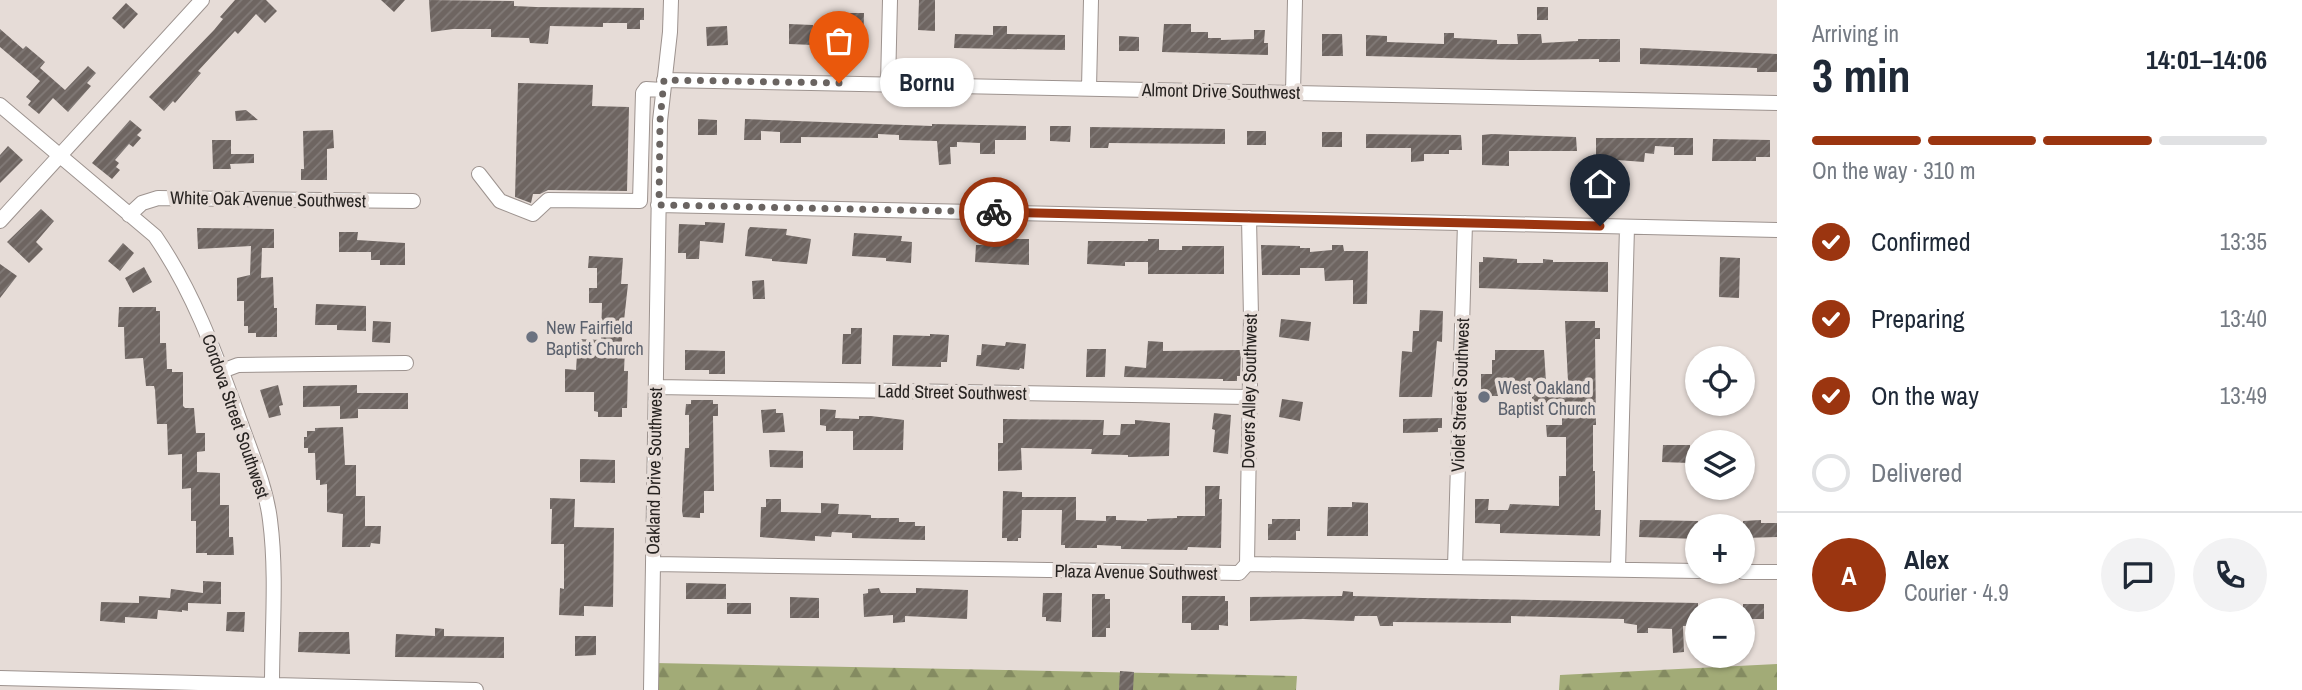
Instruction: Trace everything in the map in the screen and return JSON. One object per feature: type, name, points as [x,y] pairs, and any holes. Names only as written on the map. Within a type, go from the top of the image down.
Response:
[{"type":"street","points":[[0,221],[202,0]]},
{"type":"street","name":"Oakland Drive Southwest","points":[[651,690],[659,153],[671,0]]},
{"type":"street","points":[[888,84],[890,0]]},
{"type":"street","points":[[1089,88],[1091,0]]},
{"type":"street","points":[[1293,93],[1295,0]]},
{"type":"street","name":"Almont Drive Southwest","points":[[664,85],[888,84],[1777,103]]},
{"type":"street","points":[[640,201],[643,93],[646,89],[664,85]]},
{"type":"street","points":[[0,105],[129,215]]},
{"type":"street","points":[[642,152],[659,153]]},
{"type":"street","points":[[479,173],[500,201],[533,214],[548,200],[640,201],[1777,230]]},
{"type":"street","name":"White Oak Avenue Southwest","points":[[129,215],[142,203],[158,198],[413,201]]},
{"type":"street","name":"Cordova Street Southwest","points":[[129,215],[155,236],[172,261],[199,313],[260,478],[270,518],[273,554],[272,685]]},
{"type":"street","name":"Dovers Alley Southwest","points":[[1247,564],[1251,317],[1249,218]]},
{"type":"street","name":"Violet Street Southwest","points":[[1455,567],[1465,223]]},
{"type":"street","points":[[1618,569],[1627,227]]},
{"type":"street","points":[[222,371],[239,365],[406,363]]},
{"type":"street","name":"Ladd Street Southwest","points":[[656,387],[1248,397]]},
{"type":"street","name":"Plaza Avenue Southwest","points":[[653,564],[1239,573],[1247,564],[1685,571]]},
{"type":"street","points":[[1755,572],[1777,572]]},
{"type":"street","points":[[0,678],[477,690]]},
{"type":"green space","points":[[655,663],[1297,676],[1296,690],[654,690]]},
{"type":"green space","points":[[1777,664],[1777,690],[1559,690],[1560,675],[1755,668],[1755,665]]},
{"type":"building","points":[[235,0],[266,0],[277,11],[265,23],[256,14],[238,34],[235,31],[198,71],[201,73],[175,103],[173,101],[164,111],[149,97],[214,30],[223,19],[220,17]]},
{"type":"building","points":[[381,0],[405,0],[394,12]]},
{"type":"building","points":[[429,0],[514,1],[514,6],[536,7],[644,8],[644,20],[640,20],[640,29],[627,29],[627,23],[603,23],[603,27],[550,26],[548,44],[530,43],[529,38],[491,37],[491,29],[431,32]]},
{"type":"building","points":[[919,0],[935,0],[935,31],[918,30]]},
{"type":"building","points":[[126,3],[138,14],[124,29],[112,18]]},
{"type":"building","points":[[1537,7],[1548,7],[1548,20],[1537,20]]},
{"type":"building","points":[[845,13],[864,13],[863,47],[845,46]]},
{"type":"building","points":[[789,24],[813,25],[813,45],[789,44]]},
{"type":"building","points":[[1164,24],[1191,24],[1191,32],[1208,32],[1208,38],[1221,40],[1254,39],[1254,30],[1265,30],[1264,43],[1268,43],[1268,55],[1162,52]]},
{"type":"building","points":[[727,26],[728,45],[707,46],[706,27]]},
{"type":"building","points":[[993,26],[1007,26],[1007,34],[1065,35],[1065,50],[954,48],[955,34],[993,35]]},
{"type":"building","points":[[0,29],[23,49],[26,46],[45,62],[40,68],[65,90],[88,66],[96,73],[87,83],[91,86],[68,112],[53,98],[39,114],[28,105],[31,101],[26,97],[40,81],[0,47]]},
{"type":"building","points":[[1444,33],[1454,33],[1454,38],[1497,40],[1497,44],[1518,44],[1517,34],[1541,34],[1542,43],[1578,39],[1620,39],[1620,62],[1599,62],[1599,59],[1366,56],[1366,35],[1387,36],[1387,42],[1444,44]]},
{"type":"building","points":[[1322,34],[1342,34],[1343,56],[1322,56]]},
{"type":"building","points":[[1119,36],[1139,37],[1139,51],[1119,51]]},
{"type":"building","points":[[1640,48],[1777,54],[1777,72],[1757,72],[1757,68],[1640,64]]},
{"type":"building","points":[[518,83],[593,85],[592,106],[629,107],[627,191],[548,190],[533,194],[531,203],[515,197]]},
{"type":"building","points":[[246,110],[258,120],[236,121],[235,111]]},
{"type":"building","points":[[698,119],[717,120],[717,135],[698,135]]},
{"type":"building","points":[[745,119],[932,126],[1026,126],[1026,140],[995,140],[995,154],[980,154],[980,143],[957,142],[957,147],[950,147],[951,164],[939,165],[937,141],[899,140],[899,135],[878,134],[878,138],[801,137],[801,143],[780,143],[780,132],[761,131],[761,140],[744,140]]},
{"type":"building","points":[[130,120],[142,130],[137,135],[141,138],[133,147],[129,144],[115,160],[119,163],[116,167],[120,170],[112,179],[92,163]]},
{"type":"building","points":[[1050,126],[1071,126],[1070,142],[1050,141]]},
{"type":"building","points":[[1090,127],[1225,129],[1225,144],[1109,143],[1108,148],[1090,148]]},
{"type":"building","points":[[333,130],[334,148],[327,149],[327,180],[301,180],[301,169],[304,169],[303,131]]},
{"type":"building","points":[[1247,131],[1266,131],[1266,145],[1247,145]]},
{"type":"building","points":[[1322,132],[1342,132],[1342,147],[1322,147]]},
{"type":"building","points":[[1366,134],[1461,135],[1462,150],[1449,150],[1449,154],[1424,154],[1424,161],[1411,162],[1411,148],[1366,148]]},
{"type":"building","points":[[1482,135],[1576,137],[1577,151],[1509,151],[1509,166],[1482,165]]},
{"type":"building","points":[[1596,138],[1693,138],[1693,155],[1674,155],[1674,147],[1655,146],[1654,154],[1645,153],[1644,162],[1617,160],[1616,167],[1596,167]]},
{"type":"building","points":[[1713,139],[1770,140],[1770,157],[1756,157],[1756,161],[1712,161]]},
{"type":"building","points":[[212,140],[231,140],[231,154],[254,154],[254,163],[230,164],[231,169],[213,169]]},
{"type":"building","points":[[8,146],[23,160],[0,183],[0,155]]},
{"type":"building","points":[[41,209],[54,221],[36,242],[43,249],[29,263],[7,242]]},
{"type":"building","points":[[705,222],[725,223],[723,243],[700,241],[699,259],[686,259],[686,253],[678,253],[679,224],[705,225]]},
{"type":"building","points":[[750,227],[787,229],[786,235],[811,239],[807,264],[745,256]]},
{"type":"building","points":[[197,228],[274,229],[274,248],[262,248],[261,278],[273,277],[277,337],[256,337],[256,333],[248,333],[248,326],[244,326],[244,301],[237,301],[237,278],[250,275],[251,246],[198,249]]},
{"type":"building","points":[[339,232],[358,232],[357,240],[405,243],[405,265],[380,265],[380,260],[371,260],[371,252],[339,252]]},
{"type":"building","points":[[854,233],[902,236],[901,241],[912,242],[911,263],[852,256]]},
{"type":"building","points":[[1029,239],[1029,265],[975,262],[976,245],[990,245],[990,240]]},
{"type":"building","points":[[1159,239],[1159,250],[1182,250],[1182,246],[1224,246],[1224,274],[1148,274],[1148,262],[1125,262],[1125,266],[1087,264],[1088,241]]},
{"type":"building","points":[[123,243],[134,253],[120,271],[108,261]]},
{"type":"building","points":[[1261,245],[1300,246],[1310,248],[1310,252],[1332,250],[1332,245],[1343,245],[1344,251],[1368,251],[1367,304],[1353,304],[1353,280],[1325,281],[1324,268],[1300,268],[1300,275],[1262,275]]},
{"type":"building","points":[[589,256],[623,258],[621,284],[628,284],[621,348],[625,349],[624,371],[628,371],[627,408],[622,408],[622,417],[598,417],[598,412],[594,411],[594,392],[565,392],[565,369],[576,370],[578,339],[601,340],[602,303],[589,303],[589,288],[597,288],[597,268],[588,268]]},
{"type":"building","points":[[1483,257],[1517,259],[1517,263],[1543,263],[1543,259],[1553,262],[1608,262],[1608,292],[1479,288],[1479,262],[1483,262]]},
{"type":"building","points":[[1720,257],[1740,258],[1739,298],[1719,297]]},
{"type":"building","points":[[0,264],[17,276],[0,298]]},
{"type":"building","points":[[144,267],[152,282],[133,293],[125,278]]},
{"type":"building","points":[[764,280],[765,299],[753,299],[752,281]]},
{"type":"building","points":[[316,304],[366,306],[366,331],[337,330],[337,325],[315,325]]},
{"type":"building","points":[[119,307],[156,307],[156,311],[160,311],[160,343],[166,343],[167,369],[183,372],[183,406],[194,408],[196,433],[205,433],[205,451],[197,452],[197,472],[220,473],[220,505],[229,505],[229,537],[233,537],[234,555],[196,553],[196,521],[191,521],[191,488],[182,489],[182,454],[168,455],[167,424],[157,424],[155,390],[154,386],[146,386],[143,358],[125,359],[124,327],[118,327]]},
{"type":"building","points":[[1420,310],[1443,311],[1442,342],[1437,341],[1432,397],[1399,397],[1402,351],[1412,352],[1413,331],[1419,331]]},
{"type":"building","points":[[1281,319],[1311,322],[1309,341],[1279,337]]},
{"type":"building","points":[[373,321],[391,322],[390,343],[372,342]]},
{"type":"building","points":[[1565,321],[1595,321],[1595,328],[1600,328],[1600,339],[1595,339],[1596,425],[1593,425],[1593,471],[1595,510],[1601,510],[1600,536],[1500,533],[1500,524],[1475,523],[1475,499],[1489,499],[1488,510],[1508,510],[1510,504],[1559,506],[1559,476],[1566,476],[1566,437],[1547,437],[1546,425],[1562,425],[1562,403],[1532,403],[1532,396],[1490,396],[1490,391],[1481,392],[1481,374],[1492,374],[1495,350],[1544,350],[1546,382],[1568,382]]},
{"type":"building","points":[[851,328],[862,328],[861,364],[842,364],[843,334],[851,334]]},
{"type":"building","points":[[893,335],[949,335],[947,362],[941,362],[941,367],[892,366]]},
{"type":"building","points":[[1148,341],[1163,342],[1163,351],[1241,350],[1240,376],[1237,376],[1237,381],[1124,377],[1125,366],[1146,368]]},
{"type":"building","points":[[1006,342],[1026,344],[1024,369],[976,366],[982,344],[1005,346]]},
{"type":"building","points":[[1087,349],[1106,349],[1105,377],[1086,377]]},
{"type":"building","points":[[685,350],[725,351],[725,374],[709,374],[709,370],[685,370]]},
{"type":"building","points":[[278,385],[283,405],[279,406],[281,415],[269,418],[260,390]]},
{"type":"building","points":[[357,385],[357,393],[408,393],[408,409],[358,409],[358,418],[340,419],[340,406],[303,407],[303,386]]},
{"type":"building","points":[[1282,399],[1303,402],[1300,421],[1279,417]]},
{"type":"building","points":[[691,400],[713,400],[713,404],[718,404],[718,416],[713,416],[714,491],[704,491],[704,513],[700,513],[700,518],[683,517],[682,511],[685,448],[689,448],[689,415],[685,415],[686,404],[691,404]]},
{"type":"building","points":[[776,409],[776,413],[783,413],[785,432],[763,433],[761,410]]},
{"type":"building","points":[[820,409],[836,410],[835,418],[859,419],[859,416],[871,416],[904,420],[903,450],[853,450],[853,431],[826,431],[826,426],[820,425]]},
{"type":"building","points":[[1214,413],[1231,415],[1228,454],[1213,452]]},
{"type":"building","points":[[1442,418],[1442,428],[1438,428],[1438,432],[1403,433],[1403,419]]},
{"type":"building","points":[[1003,419],[1104,420],[1103,435],[1120,435],[1121,424],[1135,424],[1135,420],[1170,423],[1169,456],[1128,457],[1091,454],[1092,449],[1021,448],[1022,470],[998,471],[998,443],[1003,443]]},
{"type":"building","points":[[343,427],[345,465],[356,465],[356,496],[365,496],[365,526],[381,526],[380,544],[371,543],[370,547],[342,547],[343,514],[327,512],[327,484],[320,485],[320,480],[316,480],[315,453],[308,453],[308,448],[304,448],[307,431]]},
{"type":"building","points":[[1663,445],[1685,445],[1685,463],[1662,462]]},
{"type":"building","points":[[769,450],[803,451],[803,468],[770,467]]},
{"type":"building","points":[[580,459],[615,460],[615,483],[580,482]]},
{"type":"building","points":[[1205,486],[1220,486],[1221,548],[1121,549],[1121,546],[1097,545],[1097,548],[1065,548],[1065,545],[1061,545],[1062,510],[1022,510],[1021,538],[1018,538],[1018,541],[1007,541],[1007,538],[1002,538],[1003,491],[1022,492],[1022,497],[1076,497],[1076,520],[1106,521],[1106,516],[1116,516],[1116,520],[1147,521],[1177,516],[1205,516]]},
{"type":"building","points":[[550,498],[575,499],[574,527],[614,528],[613,607],[584,606],[584,616],[559,615],[560,588],[564,589],[564,544],[551,544]]},
{"type":"building","points":[[766,499],[781,499],[781,512],[821,513],[821,503],[839,504],[838,514],[871,515],[871,518],[899,518],[899,522],[915,522],[915,526],[925,526],[925,540],[852,538],[852,533],[832,532],[831,537],[815,536],[815,541],[760,537],[761,507],[766,507]]},
{"type":"building","points":[[1352,502],[1368,503],[1368,536],[1327,536],[1328,507],[1352,507]]},
{"type":"building","points":[[1272,519],[1300,519],[1300,531],[1296,531],[1296,540],[1268,540],[1268,524],[1272,524]]},
{"type":"building","points":[[1640,520],[1685,521],[1685,539],[1639,537]]},
{"type":"building","points":[[1755,520],[1777,523],[1777,537],[1755,538]]},
{"type":"building","points":[[203,581],[221,582],[221,604],[188,603],[188,611],[182,612],[158,610],[157,619],[125,617],[125,623],[100,621],[101,602],[139,603],[139,596],[170,598],[171,589],[203,593]]},
{"type":"building","points":[[686,583],[726,584],[726,599],[686,599]]},
{"type":"building","points":[[879,588],[881,593],[916,593],[916,588],[968,590],[967,619],[905,616],[905,622],[893,623],[893,615],[864,617],[863,594],[868,593],[868,589]]},
{"type":"building","points":[[1343,591],[1353,592],[1353,596],[1685,603],[1684,652],[1673,653],[1672,629],[1648,628],[1648,633],[1637,633],[1637,625],[1624,623],[1624,619],[1511,616],[1511,623],[1393,622],[1393,626],[1380,626],[1377,616],[1355,616],[1354,621],[1250,621],[1250,597],[1342,596]]},
{"type":"building","points":[[1043,593],[1062,593],[1061,622],[1046,621],[1046,617],[1042,617]]},
{"type":"building","points":[[1092,594],[1105,594],[1105,599],[1110,599],[1110,628],[1106,628],[1106,637],[1092,637]]},
{"type":"building","points":[[1182,596],[1225,596],[1225,601],[1228,601],[1228,626],[1219,625],[1219,630],[1191,630],[1191,623],[1182,623]]},
{"type":"building","points":[[790,597],[819,598],[819,618],[790,618]]},
{"type":"building","points":[[727,603],[751,603],[751,614],[727,614]]},
{"type":"building","points":[[1755,604],[1764,604],[1764,619],[1755,619]]},
{"type":"building","points":[[227,612],[245,612],[244,632],[226,631]]},
{"type":"building","points":[[435,628],[444,629],[444,636],[504,637],[504,658],[395,657],[396,634],[435,636]]},
{"type":"building","points":[[299,632],[349,632],[350,654],[298,652]]},
{"type":"building","points":[[575,636],[596,636],[596,655],[575,656]]},
{"type":"building","points":[[1120,671],[1134,672],[1133,690],[1119,690]]},
{"type":"way so far","points":[[839,83],[664,80],[660,121],[659,205],[994,212]]},
{"type":"place","name":"Bornu","points":[[839,83]]},
{"type":"place","name":"New Fairfield Baptist Church","points":[[532,337]]},
{"type":"place","name":"West Oakland Baptist Church","points":[[1484,397]]},
{"type":"route","points":[[994,212],[1600,226]]}]
